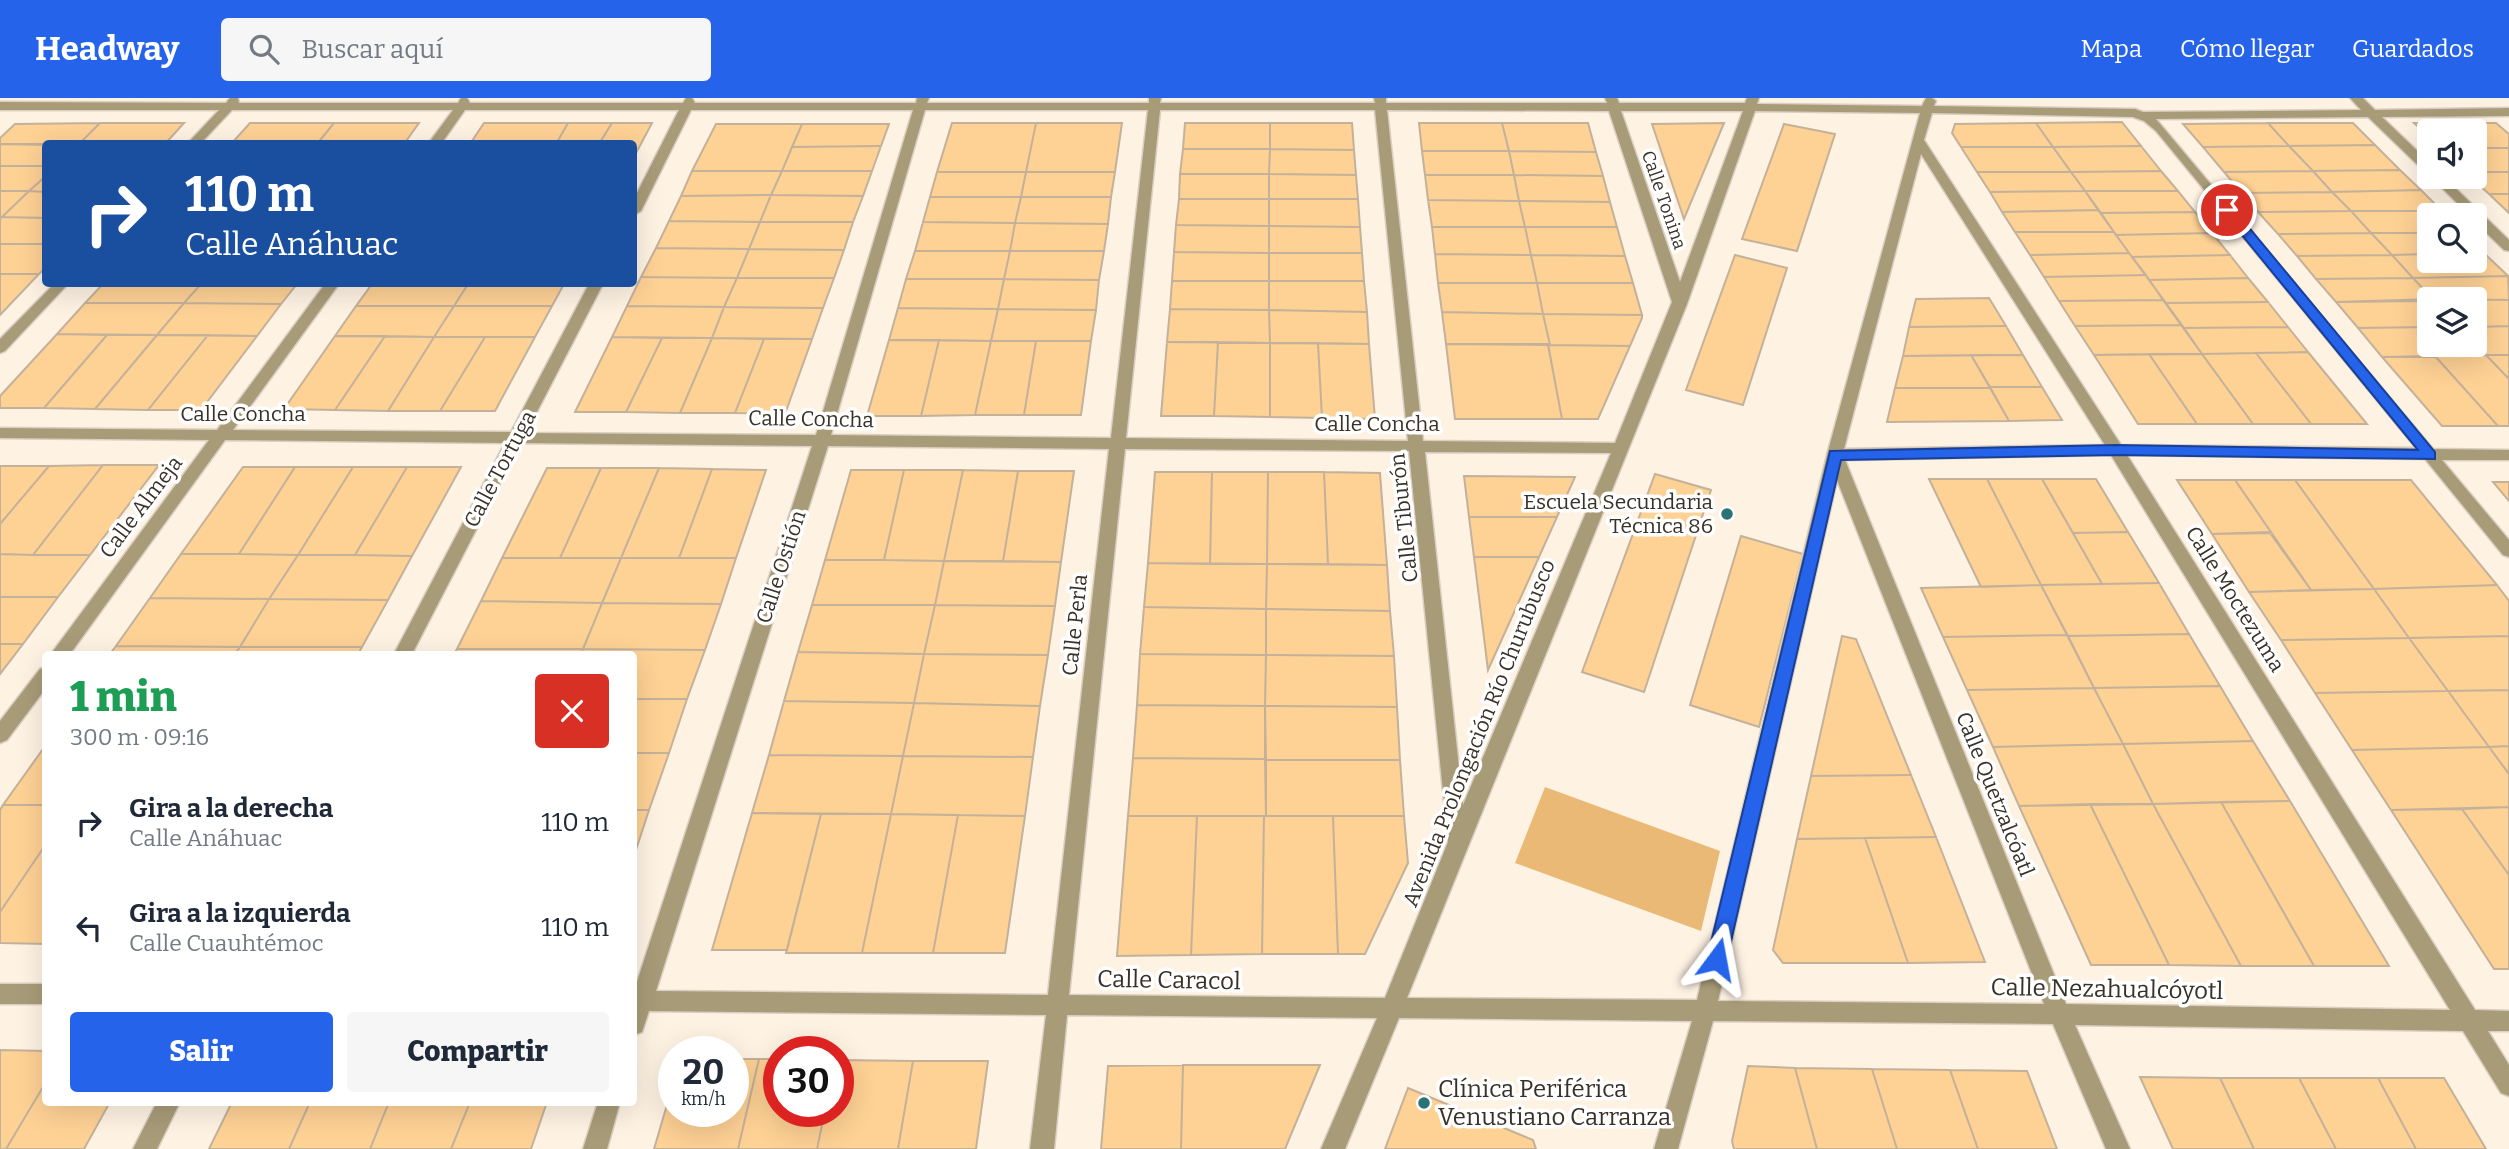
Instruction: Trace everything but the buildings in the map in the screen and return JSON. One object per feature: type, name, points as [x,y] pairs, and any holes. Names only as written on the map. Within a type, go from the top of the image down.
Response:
[{"type":"street","points":[[0,105],[8,98]]},
{"type":"street","points":[[2356,98],[2417,157]]},
{"type":"street","points":[[0,105],[232,102],[1752,102],[1930,103],[2129,112],[2144,115],[2509,111]]},
{"type":"street","points":[[197,140],[232,102]]},
{"type":"street","points":[[437,140],[464,102]]},
{"type":"street","name":"Calle Ostión","points":[[637,1001],[822,440],[921,102]]},
{"type":"street","name":"Calle Perla","points":[[1042,1149],[1154,102]]},
{"type":"street","name":"Calle Tiburón","points":[[1380,102],[1457,841]]},
{"type":"street","name":"Calle Tonina","points":[[1613,102],[1680,304]]},
{"type":"street","name":"Avenida Prolongación Río Churubusco","points":[[1334,1149],[1393,1009],[1457,841],[1680,304],[1752,102]]},
{"type":"street","points":[[637,205],[689,103]]},
{"type":"street","points":[[1666,1149],[1705,1012],[1835,455],[1930,103]]},
{"type":"street","points":[[2144,115],[2160,128],[2509,551]]},
{"type":"street","name":"Calle Moctezuma","points":[[1918,140],[2116,450],[2509,1085]]},
{"type":"street","points":[[2449,189],[2509,247]]},
{"type":"street","points":[[0,348],[58,287]]},
{"type":"street","name":"Calle Almeja","points":[[62,651],[330,287]]},
{"type":"street","name":"Calle Tortuga","points":[[405,651],[594,287]]},
{"type":"street","name":"Calle Concha","points":[[0,433],[1620,448]]},
{"type":"street","points":[[1835,455],[2116,450],[2509,455]]},
{"type":"street","name":"Calle Quetzalcóatl","points":[[1835,455],[2059,1014],[2118,1149]]},
{"type":"street","points":[[0,735],[42,679]]},
{"type":"street","points":[[0,994],[42,995]]},
{"type":"street","name":"Calle Caracol","points":[[637,1001],[1705,1012]]},
{"type":"street","name":"Calle Nezahualcóyotl","points":[[1705,1012],[2509,1021]]},
{"type":"street","points":[[145,1149],[167,1106]]},
{"type":"street","points":[[595,1149],[608,1106]]},
{"type":"shaded area","points":[[1545,787],[1720,851],[1701,931],[1515,863]]},
{"type":"place","name":"Escuela Secundaria Técnica 86","points":[[1727,514]]},
{"type":"place","name":"Clínica Periférica Venustiano Carranza","points":[[1424,1103]]},
{"type":"route","points":[[1717,959],[1835,455],[2116,450],[2430,455],[2227,210]]}]
